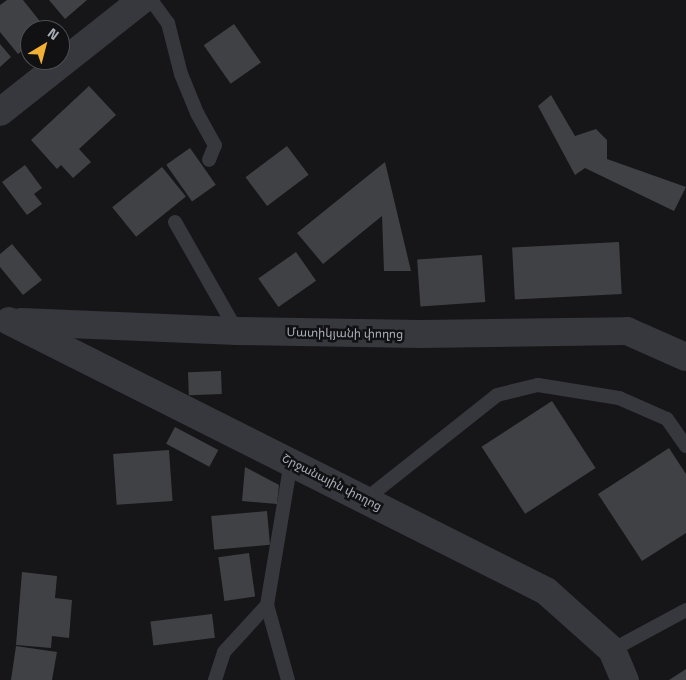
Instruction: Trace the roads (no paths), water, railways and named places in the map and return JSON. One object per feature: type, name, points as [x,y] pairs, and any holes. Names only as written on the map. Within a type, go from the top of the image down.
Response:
[{"type":"street","points":[[0,112],[142,0]]},
{"type":"street","name":"Մատիկյանի փողոց","points":[[4,320],[237,331],[422,334],[627,331],[686,357]]},
{"type":"street","name":"Շրջանային փողոց","points":[[4,320],[291,461],[546,590],[612,650],[625,680]]},
{"type":"lane","points":[[151,0],[168,23],[181,74],[197,113],[215,145],[209,160]]},
{"type":"lane","points":[[175,222],[237,331]]},
{"type":"lane","points":[[366,499],[497,395],[538,385],[619,398],[667,419],[686,446]]},
{"type":"lane","points":[[285,678],[267,604],[291,461]]},
{"type":"lane","points":[[215,680],[224,652],[267,604]]},
{"type":"lane","points":[[612,650],[686,610]]}]
